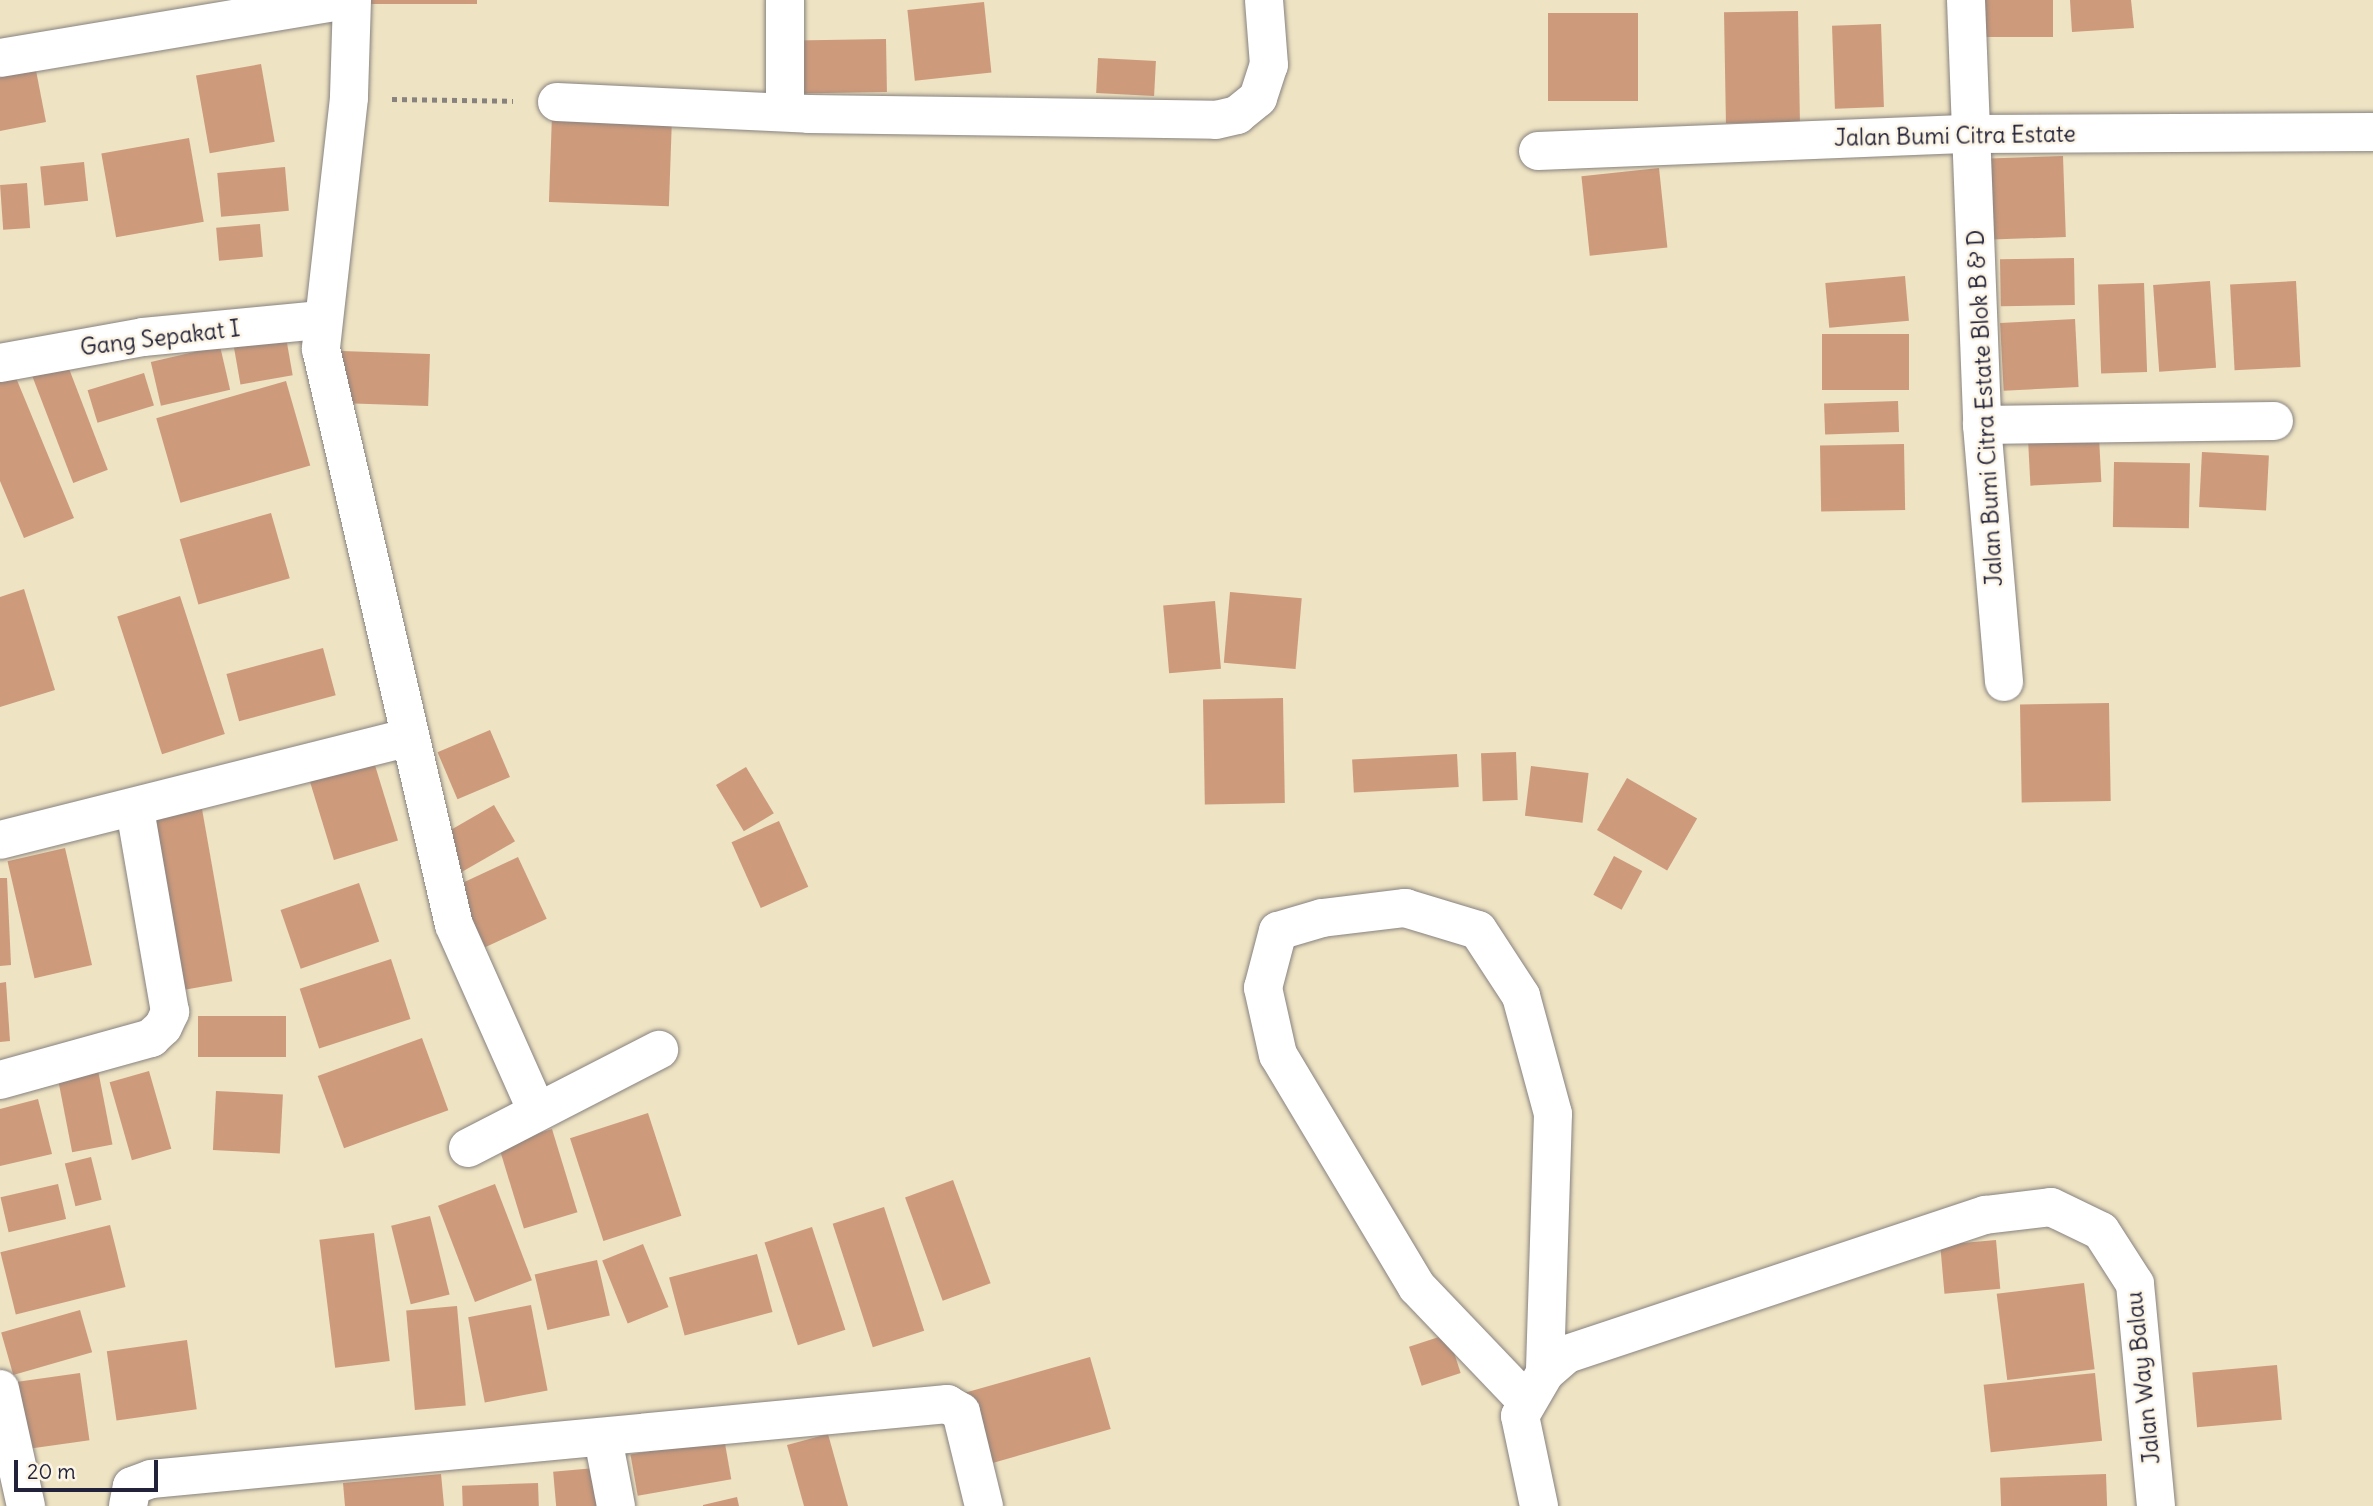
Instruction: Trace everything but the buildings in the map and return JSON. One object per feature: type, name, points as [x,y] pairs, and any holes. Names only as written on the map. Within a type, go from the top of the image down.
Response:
[{"type":"street","points":[[0,58],[347,0]]},
{"type":"street","points":[[352,0],[349,98],[321,320],[321,349],[454,925],[537,1111]]},
{"type":"street","points":[[785,0],[785,108]]},
{"type":"street","points":[[556,102],[785,108],[809,114],[1227,118],[1250,108],[1269,65],[1265,0]]},
{"type":"street","name":"Jalan Bumi Citra Estate Blok B & D","points":[[1966,0],[1982,425],[2004,682]]},
{"type":"street","name":"Jalan Bumi Citra Estate","points":[[1538,151],[1970,134],[2373,132]]},
{"type":"street","name":"Gang Sepakat I","points":[[0,363],[143,337],[321,320]]},
{"type":"street","points":[[1982,425],[2274,421]]},
{"type":"street","points":[[0,840],[135,809],[410,737]]},
{"type":"street","points":[[0,1080],[151,1038],[163,1027],[170,1012],[135,809]]},
{"type":"street","points":[[1535,1387],[1418,1287],[1279,1055],[1263,988],[1279,931],[1322,918],[1405,908],[1478,930],[1521,996],[1553,1114],[1535,1387],[1520,1416],[1539,1506]]},
{"type":"street","points":[[468,1148],[659,1050]]},
{"type":"street","name":"Jalan Way Balau","points":[[1535,1387],[1567,1354],[1985,1215],[2052,1207],[2101,1231],[2135,1284],[2156,1506]]},
{"type":"street","points":[[0,1389],[26,1506]]},
{"type":"street","points":[[128,1506],[132,1486],[151,1479],[947,1405],[961,1412],[984,1506]]},
{"type":"street","points":[[603,1438],[616,1506]]},
{"type":"path","points":[[349,98],[556,102]]}]
